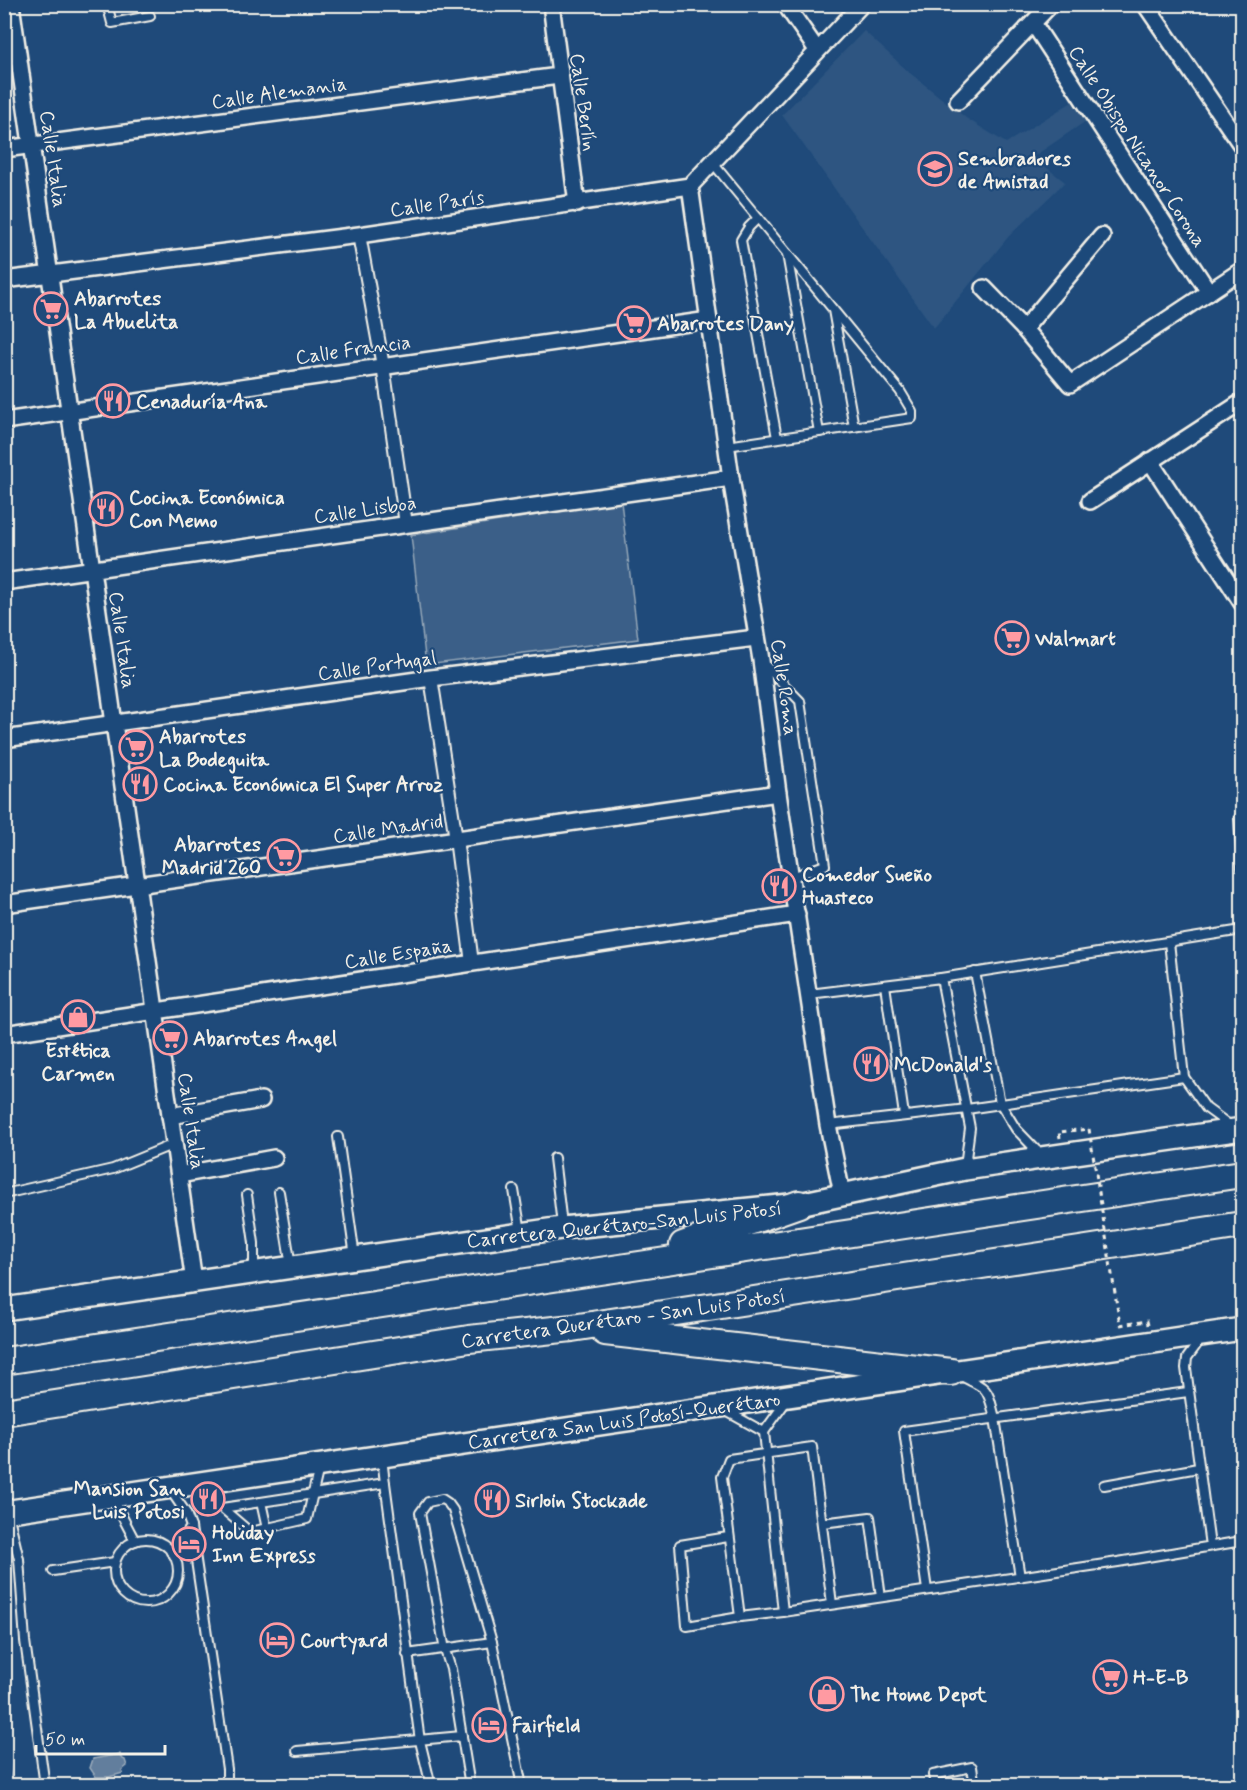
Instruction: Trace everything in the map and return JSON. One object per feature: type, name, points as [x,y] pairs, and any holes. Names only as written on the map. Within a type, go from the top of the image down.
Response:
[{"type":"highway","points":[[4,1361],[626,1265],[1242,1174]]},
{"type":"highway","points":[[626,1265],[799,1204]]},
{"type":"highway","name":"Carretera Querétaro - San Luis Potosí","points":[[4,1412],[469,1339],[572,1328],[1242,1224]]},
{"type":"highway","points":[[572,1328],[951,1372]]},
{"type":"main road","name":"Carretera Querétaro-San Luis Potosí","points":[[4,1309],[562,1228],[799,1204],[965,1169],[1239,1129]]},
{"type":"main road","name":"Carretera San Luis Potosí-Querétaro","points":[[6,1511],[1203,1335],[1240,1333]]},
{"type":"street","name":"Calle Italia","points":[[11,4],[194,1282]]},
{"type":"street","name":"Calle Berlín","points":[[551,4],[577,204]]},
{"type":"street","points":[[785,4],[817,50]]},
{"type":"street","points":[[690,186],[862,4]]},
{"type":"street","points":[[958,101],[1051,4]]},
{"type":"street","points":[[1145,4],[1242,146]]},
{"type":"street","name":"Calle Obispo Nicanor Corona","points":[[1033,23],[1209,292]]},
{"type":"street","name":"Calle Alemania","points":[[4,149],[559,76]]},
{"type":"street","name":"Calle París","points":[[4,280],[359,235],[690,186]]},
{"type":"street","name":"Calle Roma","points":[[690,186],[731,478],[828,1125],[842,1194]]},
{"type":"street","points":[[359,235],[383,366],[406,524]]},
{"type":"street","points":[[1024,329],[1102,236]]},
{"type":"street","points":[[984,288],[1024,329],[1070,384],[1242,270]]},
{"type":"street","name":"Calle Francia","points":[[4,421],[709,320]]},
{"type":"street","points":[[1090,501],[1242,402]]},
{"type":"street","points":[[1150,461],[1242,603]]},
{"type":"street","name":"Calle Lisboa","points":[[4,582],[731,478]]},
{"type":"street","name":"Calle Portugal","points":[[4,739],[431,678],[756,638]]},
{"type":"street","points":[[431,678],[472,963]]},
{"type":"street","name":"Calle Madrid","points":[[4,904],[778,793]]},
{"type":"street","name":"Calle España","points":[[4,1034],[797,914]]},
{"type":"street","points":[[170,1116],[261,1100]]},
{"type":"street","points":[[179,1175],[274,1158]]},
{"type":"lane","points":[[108,4],[112,23],[150,16]]},
{"type":"lane","points":[[712,162],[900,391],[912,411],[912,418],[727,446]]},
{"type":"lane","points":[[758,218],[741,240],[777,438]]},
{"type":"lane","points":[[787,253],[819,432]]},
{"type":"lane","points":[[832,309],[854,427]]},
{"type":"lane","points":[[760,660],[801,701],[825,865],[792,877]]},
{"type":"lane","points":[[1242,818],[1239,818],[1242,869]]},
{"type":"lane","points":[[809,994],[941,978],[1242,930]]},
{"type":"lane","points":[[1169,942],[1184,1077],[1206,1108],[1239,1129]]},
{"type":"lane","points":[[975,972],[1000,1103],[1016,1129],[1044,1158]]},
{"type":"lane","points":[[941,978],[970,1128],[965,1169]]},
{"type":"lane","points":[[885,985],[904,1115]]},
{"type":"lane","points":[[828,1125],[967,1109],[1184,1077]]},
{"type":"lane","points":[[338,1137],[355,1258]]},
{"type":"lane","points":[[4,1194],[113,1169],[174,1144]]},
{"type":"lane","points":[[554,1158],[562,1228]]},
{"type":"lane","points":[[514,1190],[522,1234]]},
{"type":"lane","points":[[279,1192],[292,1267]]},
{"type":"lane","points":[[247,1195],[254,1243],[254,1273]]},
{"type":"lane","points":[[1203,1335],[1187,1358],[1186,1368],[1210,1546]]},
{"type":"lane","points":[[951,1372],[983,1386],[988,1394],[995,1418],[1020,1576]]},
{"type":"lane","points":[[1242,1386],[1242,1397]]},
{"type":"lane","points":[[927,1590],[904,1431],[1188,1392]]},
{"type":"lane","points":[[783,1612],[764,1432],[789,1396]]},
{"type":"lane","points":[[718,1407],[764,1432]]},
{"type":"lane","points":[[740,1617],[722,1477],[729,1459],[812,1447],[831,1604]]},
{"type":"lane","points":[[382,1456],[407,1654],[420,1741],[431,1785]]},
{"type":"lane","points":[[179,1486],[222,1508],[250,1532],[307,1519],[319,1465]]},
{"type":"lane","points":[[1104,1485],[1198,1468]]},
{"type":"lane","points":[[222,1508],[385,1483]]},
{"type":"lane","points":[[179,1486],[191,1527],[227,1769],[227,1785]]},
{"type":"lane","points":[[111,1496],[135,1541]]},
{"type":"lane","points":[[470,1785],[451,1669],[445,1650],[420,1513],[428,1502],[442,1499],[453,1510],[492,1642],[522,1785]]},
{"type":"lane","points":[[261,1502],[267,1528]]},
{"type":"lane","points":[[6,1511],[19,1559],[25,1641],[45,1785]]},
{"type":"lane","points":[[822,1523],[870,1517],[881,1597]]},
{"type":"lane","points":[[171,1552],[191,1527]]},
{"type":"lane","points":[[728,1537],[680,1545],[687,1626],[1242,1541]]},
{"type":"lane","points":[[135,1541],[155,1541],[164,1545],[171,1552],[177,1563],[177,1576],[170,1591],[155,1601],[136,1602],[120,1590],[115,1581],[115,1562],[120,1553],[135,1541]]},
{"type":"lane","points":[[53,1571],[115,1562]]},
{"type":"lane","points":[[407,1654],[492,1642]]},
{"type":"lane","points":[[297,1751],[462,1736]]},
{"type":"lane","points":[[935,1785],[933,1775],[972,1767],[975,1785]]},
{"type":"path","points":[[1059,1132],[1089,1129],[1120,1325],[1147,1321]]},
{"type":"shaded area","name":"Sembradores de Amistad","points":[[864,31],[910,73],[966,118],[1006,143],[1072,102],[1086,121],[1033,157],[1065,182],[1009,236],[934,328],[782,115]]},
{"type":"shaded area","points":[[621,502],[638,639],[426,665],[411,535]]},
{"type":"shaded area","points":[[5,1737],[11,1785],[5,1785]]},
{"type":"shaded area","points":[[120,1754],[127,1766],[122,1770],[123,1773],[109,1777],[96,1777],[90,1768],[93,1759]]},
{"type":"place","name":"Sembradores de Amistad","points":[[935,169]]},
{"type":"place","name":"Abarrotes La Abuelita","points":[[51,309]]},
{"type":"place","name":"Abarrotes Dany","points":[[634,323]]},
{"type":"place","name":"Cenaduría Ana","points":[[113,401]]},
{"type":"place","name":"Cocina Económica Con Memo","points":[[106,509]]},
{"type":"place","name":"Walmart","points":[[1012,638]]},
{"type":"place","name":"Abarrotes La Bodeguita","points":[[136,747]]},
{"type":"place","name":"Cocina Económica El Super Arroz","points":[[140,784]]},
{"type":"place","name":"Abarrotes Madrid 260","points":[[284,856]]},
{"type":"place","name":"Comedor Sueño Huasteco","points":[[779,886]]},
{"type":"place","name":"Estética Carmen","points":[[78,1017]]},
{"type":"place","name":"Abarrotes Angel","points":[[170,1038]]},
{"type":"place","name":"McDonald's","points":[[871,1064]]},
{"type":"place","name":"Mansion San Luis Potosi","points":[[208,1499]]},
{"type":"place","name":"Sirloin Stockade","points":[[492,1500]]},
{"type":"place","name":"Holiday Inn Express","points":[[189,1544]]},
{"type":"place","name":"Courtyard","points":[[277,1640]]},
{"type":"place","name":"H-E-B","points":[[1110,1677]]},
{"type":"place","name":"The Home Depot","points":[[827,1694]]},
{"type":"place","name":"Fairfield","points":[[489,1725]]}]
